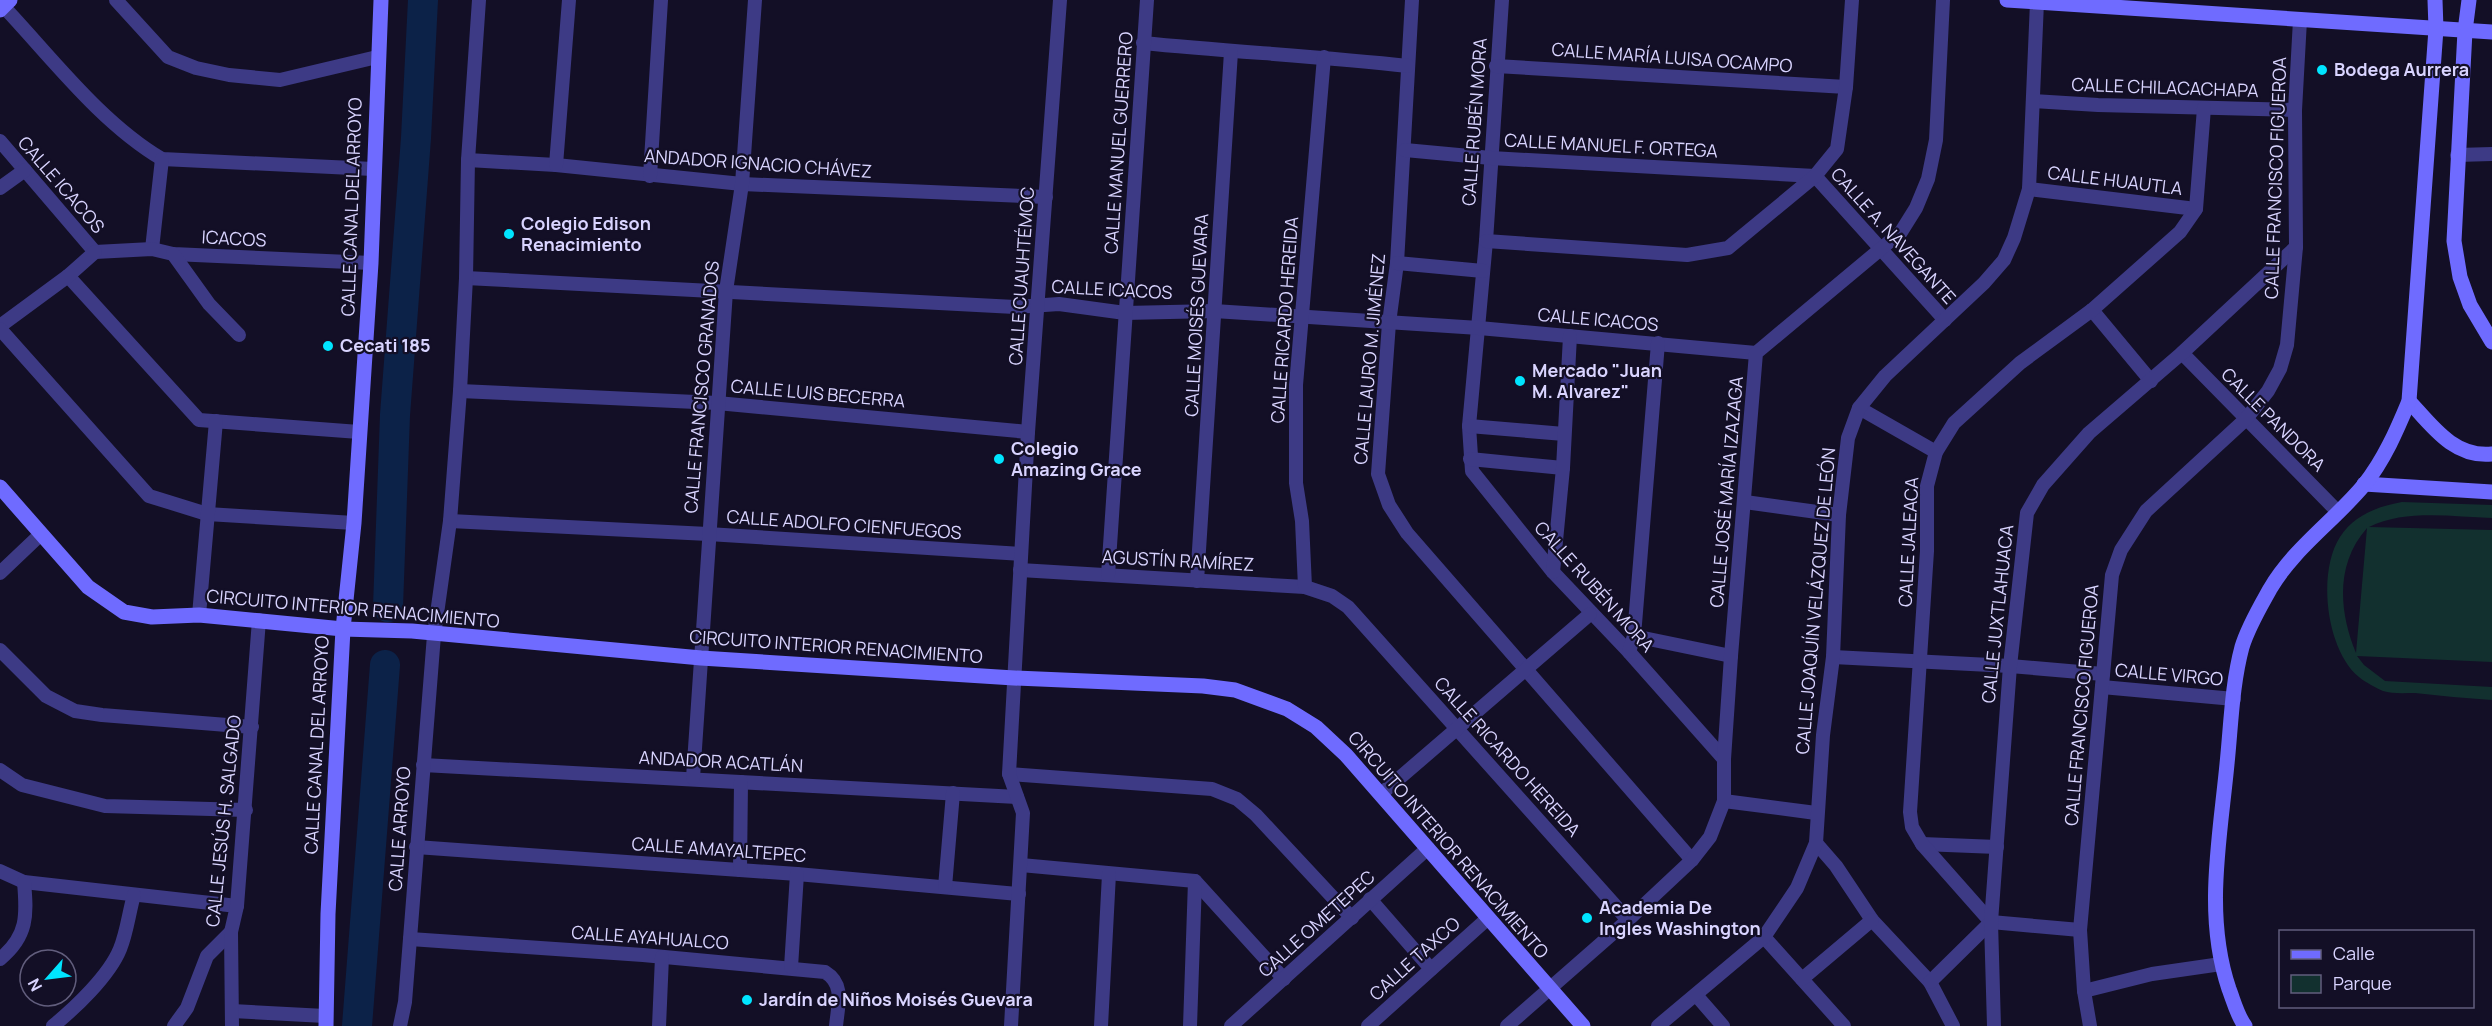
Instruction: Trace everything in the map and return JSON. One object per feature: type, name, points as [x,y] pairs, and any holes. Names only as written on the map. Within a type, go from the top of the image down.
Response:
[{"type":"main road","name":"CALLE CANAL DEL ARROYO","points":[[325,1021],[328,914],[343,629],[354,523],[371,263],[377,57],[381,0]]},
{"type":"main road","points":[[2007,0],[2492,33]]},
{"type":"main road","points":[[2245,1026],[2239,1017],[2221,964],[2216,927],[2216,888],[2234,699],[2242,647],[2253,620],[2271,587],[2293,556],[2364,484],[2393,438],[2409,401],[2436,29],[2435,0]]},
{"type":"main road","points":[[2469,0],[2457,155],[2454,241],[2460,277],[2470,305],[2492,342]]},
{"type":"main road","points":[[2409,401],[2440,435],[2459,450],[2492,454]]},
{"type":"main road","points":[[2364,484],[2492,492]]},
{"type":"main road","name":"CIRCUITO INTERIOR RENACIMIENTO","points":[[0,488],[88,587],[124,612],[152,617],[199,615],[701,658],[1014,678],[1203,686],[1235,690],[1264,699],[1287,709],[1316,727],[1346,755],[1582,1026]]},
{"type":"street","points":[[116,0],[168,57],[196,68],[229,75],[280,80],[377,57]]},
{"type":"street","points":[[434,635],[450,521],[460,391],[466,278],[468,160],[479,0]]},
{"type":"street","points":[[556,165],[569,0]]},
{"type":"street","points":[[650,176],[661,0]]},
{"type":"street","name":"CALLE FRANCISCO GRANADOS","points":[[693,778],[717,403],[726,291],[742,184],[755,0]]},
{"type":"street","name":"CALLE CUAUHTÉMOC","points":[[1009,774],[1028,432],[1060,0]]},
{"type":"street","name":"CALLE MANUEL GUERRERO","points":[[1108,575],[1147,0]]},
{"type":"street","name":"CALLE LAURO M. JIMÉNEZ","points":[[1412,0],[1397,263],[1389,323],[1378,474],[1389,505],[1407,533],[1525,672],[1692,860]]},
{"type":"street","name":"CALLE RUBÉN MORA","points":[[1502,0],[1486,241],[1469,426],[1472,471],[1552,572],[1629,652],[1724,759]]},
{"type":"street","points":[[1486,241],[1687,255],[1717,252],[1728,248],[1815,176],[1837,149],[1846,87],[1852,0]]},
{"type":"street","name":"CALLE JOSÉ MARÍA IZAZAGA","points":[[1507,1026],[1628,920],[1692,860],[1710,837],[1724,801],[1724,759],[1731,656],[1756,353],[1901,232],[1916,208],[1928,179],[1936,140],[1943,0]]},
{"type":"street","name":"CALLE JOAQUÍN VELÁZQUEZ DE LEÓN","points":[[1658,1026],[1764,937],[1797,888],[1816,843],[1816,813],[1823,735],[1833,657],[1839,515],[1848,438],[1859,408],[1885,376],[1984,283],[2004,260],[2014,238],[2029,189],[2037,2]]},
{"type":"street","points":[[5,6],[97,106],[138,145],[162,159],[373,169]]},
{"type":"street","name":"CALLE FRANCISCO FIGUEROA","points":[[2090,1026],[2084,991],[2080,930],[2112,575],[2121,550],[2146,511],[2246,419],[2268,392],[2280,369],[2287,345],[2296,247],[2295,110],[2300,20]]},
{"type":"street","points":[[1143,43],[1408,66]]},
{"type":"street","name":"CALLE MOISÉS GUEVARA","points":[[1197,581],[1231,52]]},
{"type":"street","name":"CALLE RICARDO HEREIDA","points":[[1305,587],[1302,521],[1296,483],[1296,385],[1324,57]]},
{"type":"street","name":"CALLE MARÍA LUISA OCAMPO","points":[[1496,66],[1846,87]]},
{"type":"street","name":"CALLE CHILACACHAPA","points":[[2033,101],[2295,110]]},
{"type":"street","points":[[2196,209],[2204,108]]},
{"type":"street","name":"CALLE ICACOS","points":[[0,141],[95,252]]},
{"type":"street","name":"CALLE MANUEL F. ORTEGA","points":[[1405,150],[1491,158],[1815,176]]},
{"type":"street","points":[[2457,155],[2492,154]]},
{"type":"street","points":[[152,249],[162,159]]},
{"type":"street","name":"ANDADOR IGNACIO CHÁVEZ","points":[[468,160],[556,165],[742,184],[1046,197]]},
{"type":"street","points":[[0,188],[25,170]]},
{"type":"street","name":"CALLE A. NAVEGANTE","points":[[1815,176],[1945,320]]},
{"type":"street","name":"CALLE HUAUTLA","points":[[2029,189],[2196,209]]},
{"type":"street","name":"CALLE JALEACA","points":[[1991,922],[1922,844],[1912,827],[1910,812],[1927,551],[1927,486],[1936,452],[1954,423],[2020,363],[2092,310],[2180,232],[2196,209]]},
{"type":"street","name":"CALLE JUXTLAHUACA","points":[[1994,1026],[1991,922],[2010,666],[2027,513],[2043,485],[2089,433],[2151,381],[2296,247]]},
{"type":"street","name":"ICACOS","points":[[95,252],[152,249],[173,254],[371,263]]},
{"type":"street","points":[[95,252],[68,276],[0,328],[149,496],[207,514],[354,523]]},
{"type":"street","points":[[173,254],[209,304],[239,335]]},
{"type":"street","points":[[1397,263],[1483,271]]},
{"type":"street","points":[[68,276],[199,420],[359,432]]},
{"type":"street","name":"CALLE ICACOS","points":[[466,278],[1015,307],[1059,304],[1125,313],[1214,311],[1479,328],[1756,353]]},
{"type":"street","points":[[2092,310],[2151,381]]},
{"type":"street","points":[[1552,572],[1563,468],[1570,336]]},
{"type":"street","points":[[1629,652],[1634,636],[1658,343]]},
{"type":"street","name":"CALLE PANDORA","points":[[2182,353],[2338,512]]},
{"type":"street","name":"CALLE LUIS BECERRA","points":[[460,391],[717,403],[1028,432]]},
{"type":"street","points":[[1859,408],[1936,452]]},
{"type":"street","points":[[199,615],[216,421]]},
{"type":"street","points":[[1469,426],[1564,434]]},
{"type":"street","points":[[1470,459],[1563,468]]},
{"type":"street","points":[[1745,502],[1839,515]]},
{"type":"street","name":"CALLE ADOLFO CIENFUEGOS","points":[[450,521],[708,534],[1021,554]]},
{"type":"street","points":[[0,573],[41,534]]},
{"type":"street","name":"AGUSTÍN RAMÍREZ","points":[[1020,570],[1305,587],[1332,596]]},
{"type":"street","name":"CALLE RICARDO HEREIDA","points":[[1332,596],[1348,607],[1628,920]]},
{"type":"street","points":[[1381,794],[1590,614]]},
{"type":"street","name":"CALLE JESÚS H. SALGADO","points":[[232,1026],[231,932],[237,906],[246,810],[260,620]]},
{"type":"street","name":"CALLE ARROYO","points":[[400,1026],[405,1002],[434,635]]},
{"type":"street","points":[[1634,636],[1731,656]]},
{"type":"street","points":[[0,650],[46,696],[75,711],[252,727]]},
{"type":"street","name":"CALLE VIRGO","points":[[1833,657],[2010,666],[2234,699]]},
{"type":"street","name":"ANDADOR ACATLÁN","points":[[423,765],[1017,797]]},
{"type":"street","points":[[0,770],[22,785],[105,806],[246,810]]},
{"type":"street","points":[[1011,1026],[1023,813],[1009,774],[1212,789],[1237,799],[1256,815],[1352,918]]},
{"type":"street","points":[[740,870],[741,782]]},
{"type":"street","points":[[945,887],[953,793]]},
{"type":"street","points":[[1724,801],[1816,813]]},
{"type":"street","points":[[1816,843],[1836,866],[1872,920],[1930,982],[1953,1026]]},
{"type":"street","points":[[1922,844],[1997,847]]},
{"type":"street","name":"CALLE AMAYALTEPEC","points":[[416,848],[797,874],[1019,894]]},
{"type":"street","name":"CALLE OMETEPEC","points":[[1231,1026],[1428,848]]},
{"type":"street","points":[[1021,865],[1195,881],[1284,979]]},
{"type":"street","points":[[0,871],[24,882],[237,906]]},
{"type":"street","points":[[790,967],[797,874]]},
{"type":"street","points":[[1101,1026],[1109,874]]},
{"type":"street","points":[[1190,1026],[1195,881]]},
{"type":"street","points":[[0,959],[18,940],[27,917],[24,882]]},
{"type":"street","points":[[53,1026],[94,988],[120,950],[134,895]]},
{"type":"street","points":[[1370,899],[1431,969]]},
{"type":"street","name":"CALLE TAXCO","points":[[1368,1026],[1487,919]]},
{"type":"street","points":[[1802,980],[1872,920]]},
{"type":"street","points":[[1930,982],[1991,922],[2080,930]]},
{"type":"street","points":[[174,1026],[187,1008],[207,956],[231,932]]},
{"type":"street","points":[[1764,937],[1844,1026]]},
{"type":"street","name":"CALLE AYAHUALCO","points":[[410,939],[790,967],[825,972],[835,978],[839,987],[836,1026]]},
{"type":"street","points":[[658,1026],[662,957]]},
{"type":"street","points":[[2084,991],[2152,974],[2221,964]]},
{"type":"street","points":[[1696,995],[1723,1026]]},
{"type":"street","points":[[232,1011],[325,1021]]},
{"type":"green space","points":[[2402,502],[2492,505],[2492,518],[2413,516],[2383,521],[2369,527],[2492,530],[2492,662],[2357,656],[2364,665],[2385,681],[2492,687],[2492,700],[2383,691],[2359,677],[2348,665],[2339,649],[2328,610],[2327,590],[2333,552],[2340,537],[2352,523],[2376,509]],"holes":[[[2367,528],[2356,653],[2346,621],[2343,589],[2349,557]]]},
{"type":"waterway","points":[[388,607],[395,415],[416,138],[423,0]]},
{"type":"waterway","points":[[357,1026],[385,665]]},
{"type":"place","name":"Bodega Aurrera","points":[[2322,70]]},
{"type":"place","name":"Colegio Edison Renacimiento","points":[[509,234]]},
{"type":"place","name":"Cecati 185","points":[[328,346]]},
{"type":"place","name":"Mercado \"Juan M. Alvarez\"","points":[[1520,381]]},
{"type":"place","name":"Colegio Amazing Grace","points":[[999,459]]},
{"type":"place","name":"Academia De Ingles Washington","points":[[1587,918]]},
{"type":"place","name":"Jardín de Niños Moisés Guevara","points":[[747,1000]]}]
